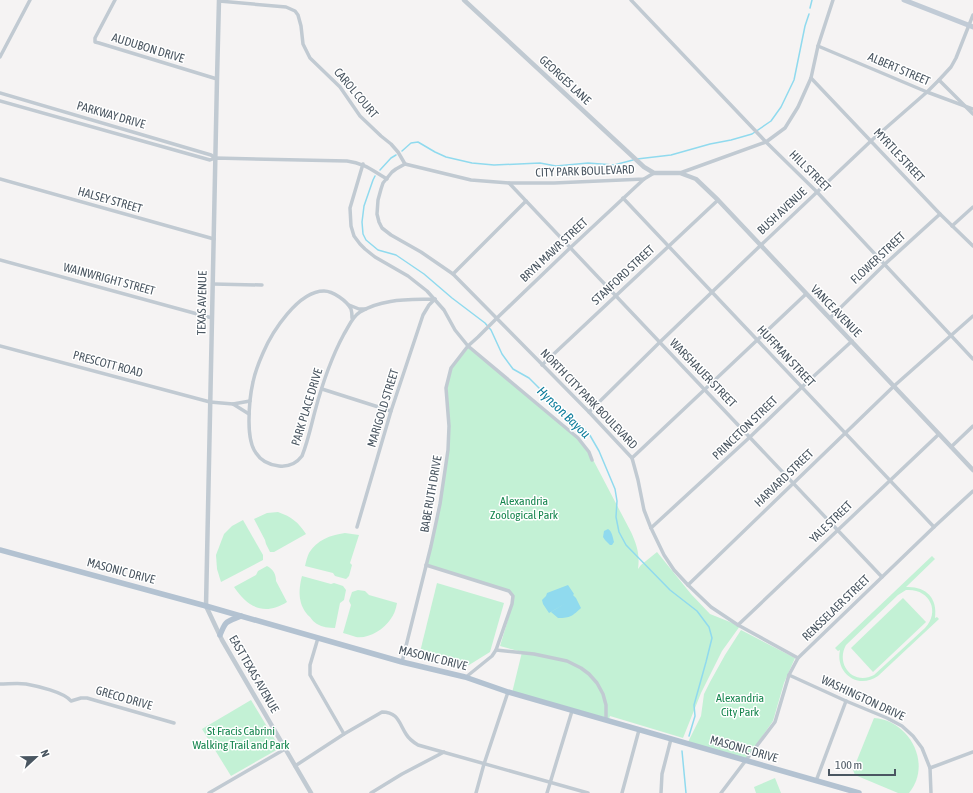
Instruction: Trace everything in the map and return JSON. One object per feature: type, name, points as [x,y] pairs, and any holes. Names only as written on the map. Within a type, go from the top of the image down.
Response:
[{"type":"main road","points":[[904,0],[971,26]]},
{"type":"main road","name":"MASONIC DRIVE","points":[[0,550],[206,606],[402,662],[465,677],[508,692],[572,711],[859,793]]},
{"type":"main road","points":[[220,635],[224,624],[227,621],[241,616]]},
{"type":"street","points":[[0,57],[30,0]]},
{"type":"street","name":"AUDUBON DRIVE","points":[[115,0],[95,38],[95,42],[217,79]]},
{"type":"street","name":"TEXAS AVENUE","points":[[206,606],[219,0]]},
{"type":"street","name":"CAROL COURT","points":[[219,0],[286,7],[294,11],[298,15],[303,44],[310,58],[340,87],[360,116],[391,144],[405,164]]},
{"type":"street","name":"GEORGES LANE","points":[[464,0],[644,167],[654,174]]},
{"type":"street","name":"HILL STREET","points":[[631,0],[766,142],[818,192],[973,358]]},
{"type":"street","name":"CITY PARK BOULEVARD","points":[[405,164],[471,180],[509,183],[554,183],[644,179],[654,174],[680,173],[766,142],[785,128],[798,107],[811,78],[818,46],[833,0]]},
{"type":"street","name":"BUSH AVENUE","points":[[589,412],[761,245],[872,140],[939,80],[956,58],[971,26],[973,15]]},
{"type":"street","name":"ALBERT STREET","points":[[818,46],[927,92],[973,109]]},
{"type":"street","name":"MYRTLE STREET","points":[[811,78],[872,140],[940,214],[973,246]]},
{"type":"street","points":[[939,80],[973,114]]},
{"type":"street","name":"PARKWAY DRIVE","points":[[0,94],[211,155],[215,158]]},
{"type":"street","name":"PARKWAY DRIVE","points":[[0,101],[210,160],[215,158],[347,161],[363,164],[386,178]]},
{"type":"street","points":[[363,164],[350,208],[351,226],[354,236],[365,250],[408,276],[435,299],[444,310],[458,334],[468,346],[578,438],[589,452],[592,460]]},
{"type":"street","points":[[386,178],[396,169],[405,164]]},
{"type":"street","name":"VANCE AVENUE","points":[[680,173],[696,180],[718,200],[973,470]]},
{"type":"street","name":"NORTH CITY PARK BOULEVARD","points":[[386,178],[381,189],[377,210],[382,228],[453,274],[589,412],[632,458],[644,510],[664,555],[674,570],[711,607],[738,626],[798,658]]},
{"type":"street","name":"HALSEY STREET","points":[[0,179],[214,240]]},
{"type":"street","name":"BRYN MAWR STREET","points":[[478,337],[644,179]]},
{"type":"street","name":"WARSHAUER STREET","points":[[509,183],[882,577]]},
{"type":"street","name":"HUFFMAN STREET","points":[[623,198],[934,527]]},
{"type":"street","name":"STANFORD STREET","points":[[542,365],[718,200]]},
{"type":"street","points":[[453,274],[526,201]]},
{"type":"street","points":[[952,226],[973,207]]},
{"type":"street","name":"FLOWER STREET","points":[[830,318],[885,264],[940,214]]},
{"type":"street","name":"WAINWRIGHT STREET","points":[[0,260],[212,318]]},
{"type":"street","points":[[213,284],[262,285]]},
{"type":"street","name":"PARK PLACE DRIVE","points":[[348,305],[333,293],[325,290],[313,293],[296,304],[287,314],[276,329],[263,353],[253,382],[250,401],[249,426],[251,443],[254,452],[266,462],[280,466],[293,465],[302,456],[333,358],[352,318]]},
{"type":"street","points":[[632,458],[806,294]]},
{"type":"street","points":[[348,305],[352,318],[360,312],[382,303],[392,301],[435,299]]},
{"type":"street","name":"MARIGOLD STREET","points":[[358,527],[391,411],[423,315],[435,299]]},
{"type":"street","points":[[348,305],[359,309],[367,309]]},
{"type":"street","name":"HARVARD STREET","points":[[688,585],[894,386],[973,316]]},
{"type":"street","name":"BABE RUTH DRIVE","points":[[402,662],[440,504],[448,450],[449,426],[446,388],[448,379],[451,368],[468,346],[478,337]]},
{"type":"street","name":"PRINCETON STREET","points":[[651,528],[852,341]]},
{"type":"street","name":"PRESCOTT ROAD","points":[[0,346],[210,402],[233,404]]},
{"type":"street","points":[[322,389],[391,411]]},
{"type":"street","points":[[233,404],[250,401]]},
{"type":"street","points":[[233,404],[249,414]]},
{"type":"street","points":[[951,447],[973,426]]},
{"type":"street","name":"YALE STREET","points":[[738,626],[939,434]]},
{"type":"street","name":"RENSSELAER STREET","points":[[721,793],[775,722],[789,675],[798,658],[973,491]]},
{"type":"street","points":[[426,564],[509,591],[513,596],[512,604],[496,650],[492,656],[465,677]]},
{"type":"street","name":"EAST TEXAS AVENUE","points":[[206,606],[220,635],[311,793]]},
{"type":"street","points":[[318,638],[310,665],[310,675],[344,734]]},
{"type":"street","points":[[496,650],[534,654],[567,661],[581,668],[589,674],[603,694],[606,705],[606,720]]},
{"type":"street","name":"WASHINGTON DRIVE","points":[[789,675],[888,718],[902,726],[913,736],[922,748],[930,768],[931,793]]},
{"type":"street","name":"GRECO DRIVE","points":[[0,684],[25,684],[48,689],[70,698],[71,701],[87,698],[174,723]]},
{"type":"street","points":[[476,793],[508,692]]},
{"type":"street","points":[[816,781],[846,701]]},
{"type":"street","points":[[547,793],[572,711]]},
{"type":"street","points":[[295,766],[344,734],[382,712],[387,712],[396,717],[406,734],[418,745],[588,793]]},
{"type":"street","points":[[622,793],[639,730]]},
{"type":"street","points":[[661,793],[662,774],[671,739]]},
{"type":"street","points":[[209,793],[285,749]]},
{"type":"street","points":[[371,793],[402,774],[444,752]]},
{"type":"street","points":[[930,768],[973,752]]},
{"type":"green space","name":"Alexandria Zoological Park","points":[[470,346],[578,438],[589,452],[631,532],[638,555],[638,569],[657,552],[691,594],[710,614],[740,626],[722,651],[701,693],[683,738],[610,716],[609,719],[512,693],[522,652],[500,646],[513,603],[511,593],[427,564],[449,451],[447,388],[452,368]]},
{"type":"green space","points":[[278,512],[294,520],[306,534],[274,552],[270,552],[254,519],[267,513]]},
{"type":"green space","points":[[243,520],[263,555],[263,560],[221,582],[217,569],[216,555],[224,534],[232,526]]},
{"type":"green space","points":[[345,533],[359,535],[350,563],[352,565],[349,576],[346,579],[335,576],[333,573],[305,566],[312,548],[320,541],[334,535]]},
{"type":"green space","points":[[932,556],[935,559],[906,587],[919,588],[929,594],[934,604],[935,618],[937,617],[939,619],[878,676],[870,680],[863,681],[850,677],[841,666],[839,658],[840,650],[838,651],[835,648]],"holes":[[[906,590],[914,590],[921,593],[930,602],[932,608],[930,621],[925,628],[874,675],[867,678],[853,676],[848,672],[843,660],[843,652],[846,645],[898,595]]]},
{"type":"green space","points":[[267,566],[274,572],[276,581],[287,602],[271,609],[258,608],[251,605],[234,587],[256,575],[258,571]]},
{"type":"green space","points":[[302,576],[331,584],[334,583],[343,586],[346,590],[344,600],[340,603],[335,628],[317,624],[306,613],[300,598]]},
{"type":"green space","points":[[437,583],[504,603],[490,652],[469,665],[420,652]]},
{"type":"green space","points":[[358,590],[365,591],[369,595],[397,603],[393,616],[387,624],[375,633],[365,637],[356,637],[343,633],[351,605],[349,601],[352,592]]},
{"type":"green space","points":[[903,598],[926,622],[873,672],[851,648]]},
{"type":"green space","name":"Alexandria City Park","points":[[741,630],[795,658],[784,683],[773,721],[745,761],[687,744],[701,716],[704,694],[725,655]]},
{"type":"green space","name":"St Fracis Cabrini Walking Trail and Park","points":[[251,700],[280,748],[231,776],[202,729]]},
{"type":"green space","points":[[874,718],[887,721],[898,726],[914,745],[918,757],[919,769],[916,782],[909,793],[898,793],[855,775],[853,770]]},
{"type":"green space","points":[[775,778],[781,793],[756,793],[754,787]]},
{"type":"water","points":[[608,529],[614,542],[612,545],[610,545],[603,537],[604,531]]},
{"type":"water","points":[[568,585],[581,608],[571,616],[566,618],[558,618],[551,612],[566,603],[549,613],[542,600],[547,593]]},
{"type":"waterway","name":"Hynson Bayou","points":[[810,8],[812,0]]},
{"type":"waterway","name":"Hynson Bayou","points":[[637,159],[671,155],[710,144],[731,140],[752,134],[771,121],[781,107],[794,80],[805,26],[809,14]]},
{"type":"waterway","name":"Hynson Bayou","points":[[402,151],[411,143],[418,142],[446,157],[472,163],[494,165],[540,163],[556,166],[588,163],[614,165],[633,160]]},
{"type":"waterway","name":"Hynson Bayou","points":[[380,170],[391,158],[396,155]]},
{"type":"waterway","name":"Hynson Bayou","points":[[375,176],[364,206],[362,222],[363,234],[366,240],[378,250],[396,255],[424,274],[485,323],[491,330],[502,354],[513,369],[529,378],[554,403],[588,432],[599,451],[615,489],[617,501],[616,517],[619,532],[626,545],[670,590],[697,611],[709,627],[712,638],[694,705],[695,716],[689,736]]},
{"type":"waterway","name":"Hynson Bayou","points":[[682,751],[686,793]]}]
